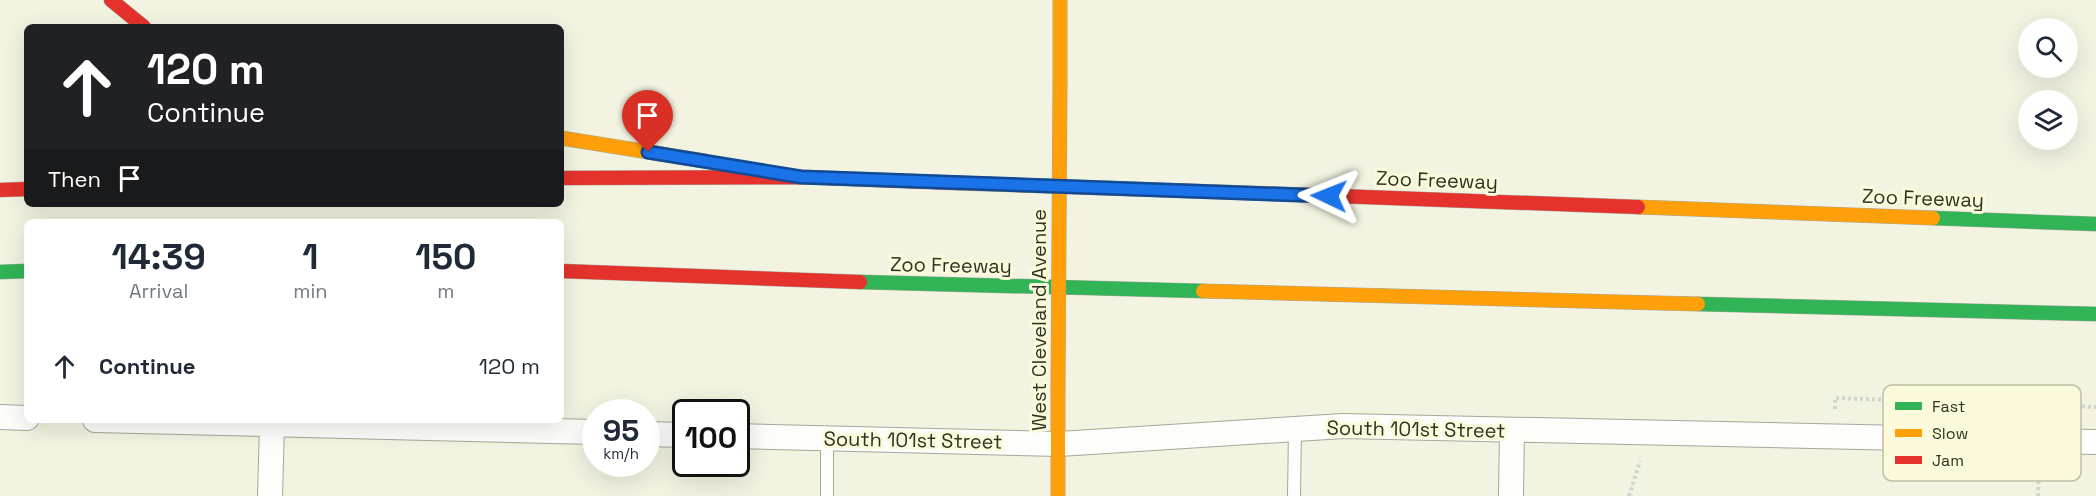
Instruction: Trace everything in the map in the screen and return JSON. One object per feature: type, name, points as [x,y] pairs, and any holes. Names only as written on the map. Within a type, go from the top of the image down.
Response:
[{"type":"main road","points":[[111,0],[140,24]]},
{"type":"main road","name":"West Cleveland Avenue","points":[[1058,496],[1060,0]]},
{"type":"main road","points":[[564,138],[801,177]]},
{"type":"main road","name":"Zoo Freeway","points":[[564,178],[801,177],[2096,224]]},
{"type":"main road","points":[[0,190],[24,189]]},
{"type":"main road","points":[[0,272],[24,271]]},
{"type":"main road","name":"Zoo Freeway","points":[[564,271],[805,281],[2096,314]]},
{"type":"street","points":[[0,417],[24,418]]},
{"type":"street","points":[[201,423],[582,432]]},
{"type":"street","points":[[270,496],[272,425]]},
{"type":"street","name":"South 101st Street","points":[[750,436],[1059,444],[1343,426],[1883,438]]},
{"type":"street","points":[[1511,496],[1512,430]]},
{"type":"street","name":"South 101st Street","points":[[2081,442],[2096,442]]},
{"type":"lane","points":[[1294,496],[1295,429]]},
{"type":"lane","points":[[826,438],[827,496]]},
{"type":"path","points":[[1834,416],[1835,398],[1883,399]]},
{"type":"path","points":[[2081,405],[2096,406]]},
{"type":"path","points":[[1629,496],[1640,461]]},
{"type":"path","points":[[2038,496],[2039,481]]},
{"type":"traffic: fast","points":[[1933,218],[2096,224]]},
{"type":"traffic: fast","points":[[0,272],[24,271]]},
{"type":"traffic: fast","points":[[860,282],[1203,291]]},
{"type":"traffic: fast","points":[[1698,304],[2096,314]]},
{"type":"traffic: slow","points":[[1060,0],[1060,82]]},
{"type":"traffic: slow","points":[[1058,388],[1060,82]]},
{"type":"traffic: slow","points":[[564,138],[705,161]]},
{"type":"traffic: slow","points":[[957,183],[1310,195]]},
{"type":"traffic: slow","points":[[1638,207],[1933,218]]},
{"type":"traffic: slow","points":[[1203,291],[1698,304]]},
{"type":"traffic: slow","points":[[1058,388],[1058,496]]},
{"type":"traffic: jam","points":[[111,0],[140,24]]},
{"type":"traffic: jam","points":[[564,178],[801,177],[957,183]]},
{"type":"traffic: jam","points":[[0,190],[24,189]]},
{"type":"traffic: jam","points":[[1310,195],[1638,207]]},
{"type":"traffic: jam","points":[[564,271],[860,282]]},
{"type":"route","points":[[648,152],[801,177],[1329,196]]}]
